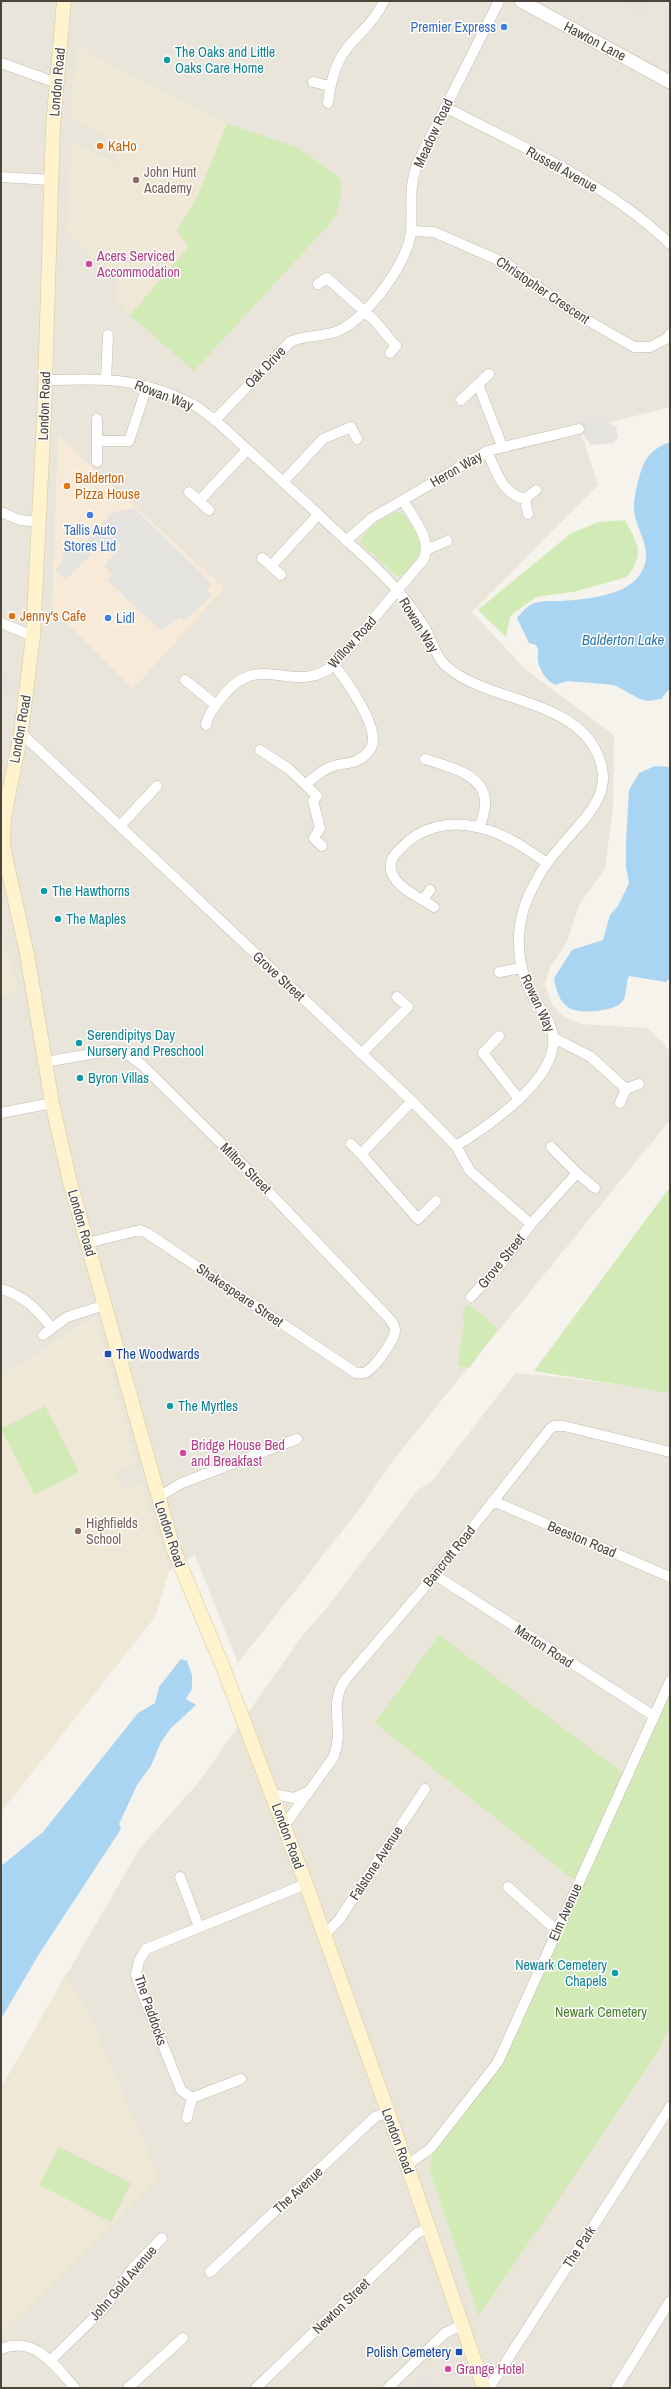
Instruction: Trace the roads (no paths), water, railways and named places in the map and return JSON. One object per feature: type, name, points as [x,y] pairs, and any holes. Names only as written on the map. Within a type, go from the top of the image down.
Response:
[{"type":"main road","name":"London Road","points":[[64,1],[51,180],[46,380],[33,636],[21,733],[4,817],[3,844],[32,983],[52,1103],[70,1182],[173,1548],[201,1619],[222,1662],[243,1720],[273,1794],[407,2165],[484,2388]]},
{"type":"street","points":[[328,103],[330,86],[335,69],[344,52],[378,16],[384,1]]},
{"type":"street","name":"Meadow Road","points":[[396,272],[411,231],[410,202],[413,177],[423,149],[499,1]]},
{"type":"street","name":"Hawton Lane","points":[[521,1],[670,82]]},
{"type":"street","points":[[1,63],[57,83]]},
{"type":"street","points":[[313,82],[330,86]]},
{"type":"street","name":"Russell Avenue","points":[[445,107],[608,195],[656,230],[670,244]]},
{"type":"street","points":[[1,177],[51,180]]},
{"type":"street","name":"Christopher Crescent","points":[[411,231],[434,232],[507,264],[568,309],[634,347],[650,347],[666,339],[670,334]]},
{"type":"street","name":"Oak Drive","points":[[215,420],[290,342],[338,331],[364,310],[396,272]]},
{"type":"street","points":[[318,284],[328,274],[364,310],[398,348]]},
{"type":"street","points":[[106,380],[108,335]]},
{"type":"street","points":[[461,400],[489,374]]},
{"type":"street","name":"Rowan Way","points":[[46,380],[106,380],[147,386],[192,404],[215,420],[398,590],[425,628],[442,662],[467,680],[560,717],[583,734],[595,749],[602,766],[603,778],[598,800],[547,863],[534,884],[523,910],[519,929],[522,968],[532,994],[550,1025],[554,1038],[552,1053],[536,1081],[487,1127],[456,1146]]},
{"type":"street","points":[[478,384],[502,446]]},
{"type":"street","points":[[98,441],[129,440],[147,386]]},
{"type":"street","points":[[97,419],[97,462]]},
{"type":"street","points":[[283,482],[322,439],[351,427],[357,439]]},
{"type":"street","name":"Heron Way","points":[[346,541],[372,518],[487,451],[502,446],[579,428]]},
{"type":"street","points":[[199,501],[247,450]]},
{"type":"street","points":[[487,451],[499,479],[507,490],[516,497],[525,499]]},
{"type":"street","points":[[525,499],[536,490]]},
{"type":"street","points":[[189,492],[209,510]]},
{"type":"street","points":[[525,499],[528,514]]},
{"type":"street","points":[[403,500],[424,537],[428,549],[446,541]]},
{"type":"street","points":[[1,512],[20,520],[39,522]]},
{"type":"street","points":[[271,566],[318,515]]},
{"type":"street","name":"Willow Road","points":[[206,725],[216,705],[237,681],[250,675],[269,673],[302,678],[318,674],[334,665],[424,559],[428,549]]},
{"type":"street","points":[[262,558],[281,575]]},
{"type":"street","points":[[1,623],[33,636]]},
{"type":"street","points":[[306,784],[328,768],[359,760],[365,755],[372,745],[372,734],[364,715],[348,685],[334,665]]},
{"type":"street","points":[[185,680],[216,705]]},
{"type":"street","name":"Grove Street","points":[[21,733],[412,1101],[456,1146],[470,1171],[531,1224]]},
{"type":"street","points":[[260,750],[268,758],[276,760],[289,769],[317,796],[313,801],[320,828],[314,838],[322,846]]},
{"type":"street","points":[[431,758],[465,774],[479,785],[485,801],[480,827]]},
{"type":"street","points":[[120,826],[157,786]]},
{"type":"street","points":[[434,907],[396,880],[391,868],[392,859],[412,837],[423,830],[450,825],[480,827],[511,839],[547,863]]},
{"type":"street","points":[[424,900],[430,890]]},
{"type":"street","name":"Rowan Way","points":[[499,972],[522,968]]},
{"type":"street","points":[[361,1054],[408,1007],[397,997]]},
{"type":"street","points":[[499,1036],[483,1053],[518,1098]]},
{"type":"street","points":[[554,1038],[591,1058],[626,1089]]},
{"type":"street","name":"Milton Street","points":[[45,1062],[113,1050],[126,1053],[142,1065],[250,1172],[389,1318],[396,1330],[394,1337],[382,1354]]},
{"type":"street","points":[[620,1104],[626,1089],[638,1084]]},
{"type":"street","points":[[361,1154],[412,1101]]},
{"type":"street","points":[[1,1113],[52,1103]]},
{"type":"street","points":[[351,1144],[418,1219],[436,1201]]},
{"type":"street","points":[[551,1147],[577,1173],[595,1188]]},
{"type":"street","name":"Grove Street","points":[[472,1297],[502,1263],[531,1224],[577,1173]]},
{"type":"street","name":"Shakespeare Street","points":[[87,1243],[140,1230],[182,1255],[356,1373],[362,1374],[370,1369],[382,1354]]},
{"type":"street","points":[[1,1289],[23,1298],[35,1308],[51,1327]]},
{"type":"street","points":[[43,1335],[51,1327],[74,1314],[105,1305]]},
{"type":"street","name":"Bancroft Road","points":[[284,1826],[307,1792],[333,1758],[338,1748],[339,1734],[336,1704],[340,1688],[435,1575],[548,1431],[554,1426],[564,1426],[670,1452]]},
{"type":"street","points":[[158,1497],[182,1483],[297,1439]]},
{"type":"street","name":"Beeston Road","points":[[493,1501],[670,1577]]},
{"type":"street","name":"Marton Road","points":[[435,1575],[654,1716]]},
{"type":"street","name":"Elm Avenue","points":[[407,2165],[430,2149],[498,2062],[556,1930],[670,1681]]},
{"type":"street","name":"Falstone Avenue","points":[[324,1935],[338,1920],[425,1789]]},
{"type":"street","points":[[273,1794],[294,1798],[307,1792]]},
{"type":"street","points":[[180,1877],[199,1928]]},
{"type":"street","name":"The Paddocks","points":[[192,2098],[181,2090],[136,1974],[139,1961],[146,1949],[306,1884]]},
{"type":"street","points":[[508,1887],[556,1930]]},
{"type":"street","points":[[187,2118],[192,2098],[241,2079]]},
{"type":"street","name":"The Park","points":[[489,2388],[670,2107]]},
{"type":"street","name":"The Avenue","points":[[210,2272],[376,2117],[388,2112]]},
{"type":"street","name":"Newton Street","points":[[256,2388],[417,2233],[429,2228]]},
{"type":"street","name":"John Gold Avenue","points":[[50,2361],[106,2306],[132,2269],[162,2238]]},
{"type":"street","points":[[616,2388],[670,2301]]},
{"type":"street","points":[[388,2388],[445,2333],[462,2325]]},
{"type":"street","points":[[128,2388],[183,2338]]},
{"type":"street","points":[[1,2349],[9,2346],[26,2345],[41,2352],[75,2388]]},
{"type":"water","name":"Balderton Lake","points":[[670,442],[670,688],[661,699],[649,701],[640,699],[614,685],[567,681],[555,685],[546,678],[542,672],[538,661],[537,647],[536,645],[529,643],[517,618],[532,604],[543,601],[583,599],[606,595],[628,586],[636,579],[642,571],[646,555],[643,540],[635,518],[634,510],[637,484],[641,470],[648,457],[656,449]]},
{"type":"water","points":[[655,766],[670,767],[670,978],[666,982],[629,976],[624,999],[618,1005],[613,1008],[598,1011],[576,1011],[571,1009],[561,1000],[557,992],[554,978],[572,950],[603,940],[610,915],[618,906],[629,883],[626,867],[626,842],[629,790],[639,773]]},
{"type":"water","points":[[181,1659],[187,1661],[192,1675],[192,1689],[186,1699],[196,1705],[171,1728],[161,1742],[151,1766],[137,1785],[119,1824],[121,1829],[39,1954],[1,2019],[1,1866],[43,1832],[138,1713],[155,1703],[159,1687]]},
{"type":"place","name":"Premier Express","points":[[504,27]]},
{"type":"place","name":"The Oaks and Little Oaks Care Home","points":[[167,60]]},
{"type":"place","name":"KaHo","points":[[100,146]]},
{"type":"place","name":"John Hunt Academy","points":[[136,180]]},
{"type":"place","name":"Acers Serviced Accommodation","points":[[89,264]]},
{"type":"place","name":"Balderton Pizza House","points":[[67,486]]},
{"type":"place","name":"Tallis Auto Stores Ltd","points":[[90,515]]},
{"type":"place","name":"Jenny's Cafe","points":[[12,616]]},
{"type":"place","name":"Lidl","points":[[108,618]]},
{"type":"place","name":"The Hawthorns","points":[[44,891]]},
{"type":"place","name":"The Maples","points":[[58,919]]},
{"type":"place","name":"Serendipitys Day Nursery and Preschool","points":[[79,1043]]},
{"type":"place","name":"Byron Villas","points":[[80,1078]]},
{"type":"place","name":"The Woodwards","points":[[108,1354]]},
{"type":"place","name":"The Myrtles","points":[[170,1406]]},
{"type":"place","name":"Bridge House Bed and Breakfast","points":[[183,1453]]},
{"type":"place","name":"Highfields School","points":[[78,1531]]},
{"type":"place","name":"Newark Cemetery Chapels","points":[[615,1973]]},
{"type":"place","name":"Polish Cemetery","points":[[459,2352]]},
{"type":"place","name":"Grange Hotel","points":[[448,2369]]},
{"type":"park label","name":"Newark Cemetery","points":[[601,2012]]}]
